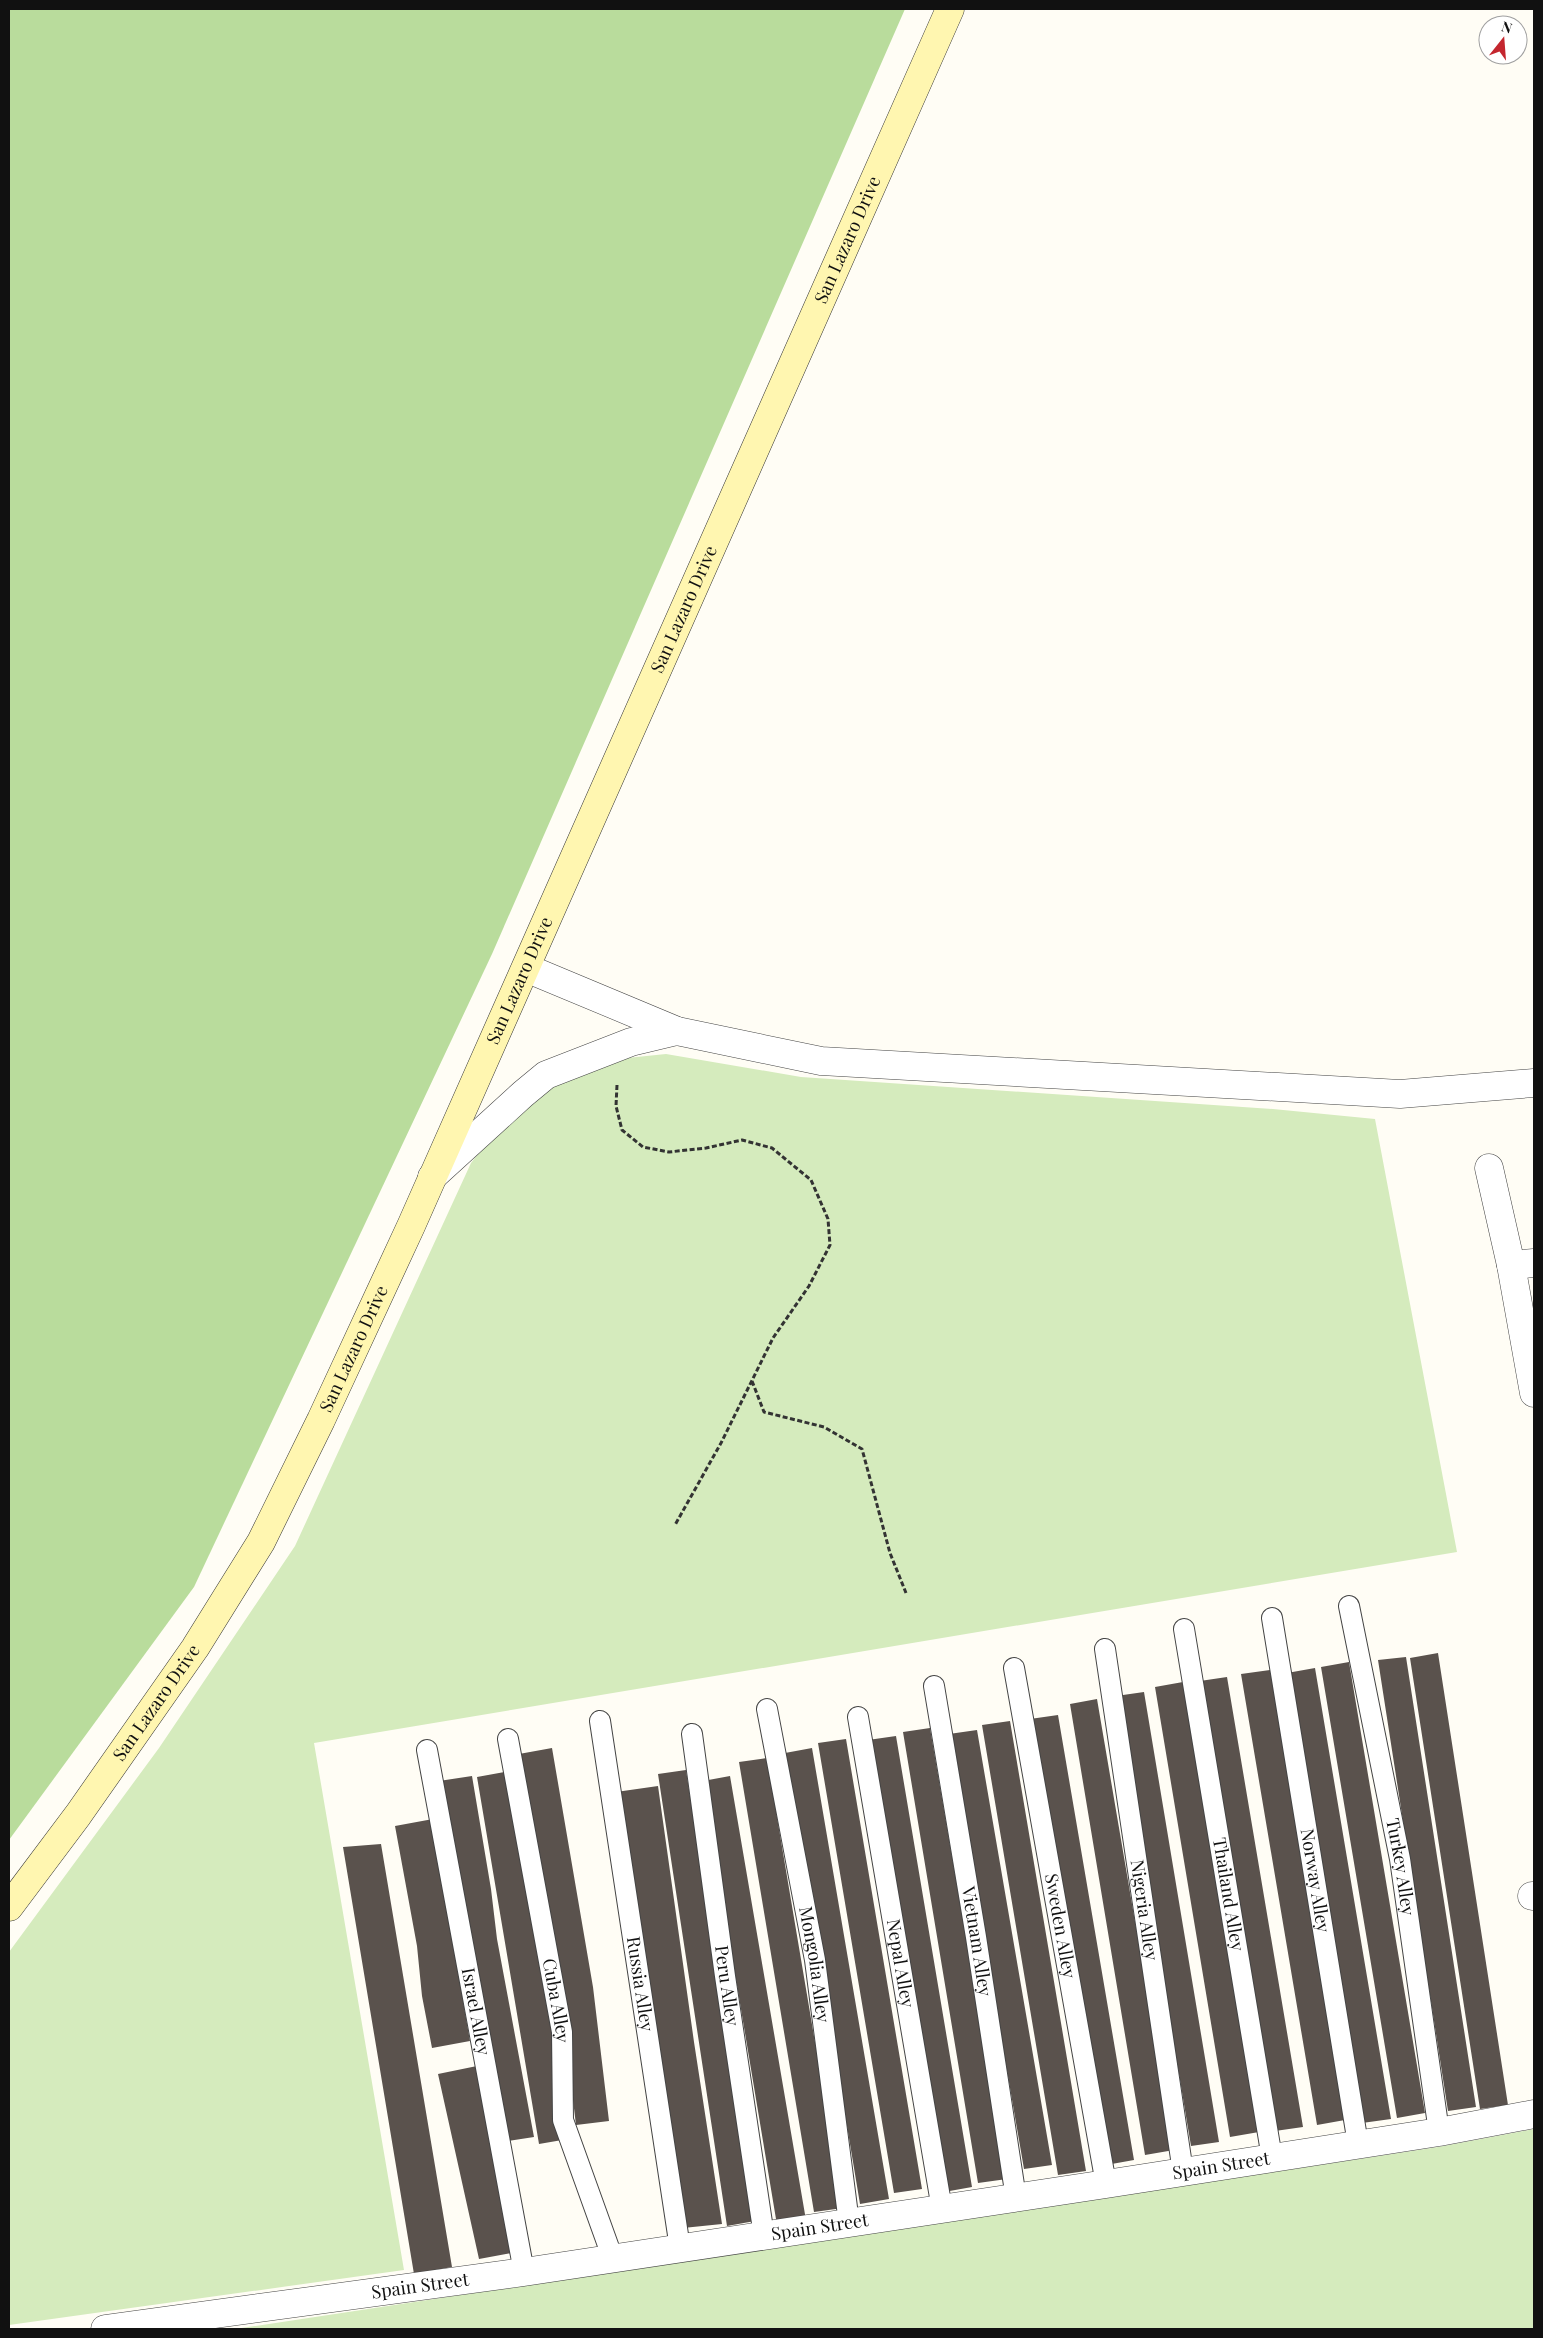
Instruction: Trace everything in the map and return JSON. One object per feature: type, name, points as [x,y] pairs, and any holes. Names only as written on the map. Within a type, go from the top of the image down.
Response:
[{"type":"street","name":"San Lazaro Drive","points":[[9,1907],[78,1815],[196,1648],[261,1542],[321,1420],[526,968],[950,9]]},
{"type":"street","points":[[526,968],[677,1031],[732,1044],[831,1062],[1400,1094],[1534,1083]]},
{"type":"street","points":[[432,1177],[522,1094],[546,1075],[631,1042],[677,1031]]},
{"type":"street","points":[[1489,1168],[1523,1264],[1534,1393]]},
{"type":"street","name":"Spain Street","points":[[105,2329],[613,2259],[1439,2132],[1534,2114]]},
{"type":"lane","name":"Turkey Alley","points":[[1349,1606],[1400,1859],[1439,2132]]},
{"type":"lane","name":"Norway Alley","points":[[1272,1618],[1358,2144]]},
{"type":"lane","name":"Thailand Alley","points":[[1184,1629],[1272,2158]]},
{"type":"lane","name":"Nigeria Alley","points":[[1105,1648],[1183,2172]]},
{"type":"lane","name":"Sweden Alley","points":[[1014,1668],[1106,2184]]},
{"type":"lane","name":"Vietnam Alley","points":[[934,1686],[976,1937],[1016,2198]]},
{"type":"lane","name":"Mongolia Alley","points":[[767,1709],[814,1960],[849,2223]]},
{"type":"lane","name":"Nepal Alley","points":[[858,1717],[942,2209]]},
{"type":"lane","name":"Russia Alley","points":[[600,1721],[680,2248]]},
{"type":"lane","name":"Peru Alley","points":[[692,1734],[725,1976],[764,2236]]},
{"type":"lane","name":"Cuba Alley","points":[[508,1739],[562,2032],[563,2120],[613,2259]]},
{"type":"lane","name":"Israel Alley","points":[[427,1750],[524,2272]]},
{"type":"path","points":[[631,1042],[617,1075],[616,1106],[622,1130],[643,1147],[669,1152],[706,1148],[742,1140],[772,1148],[810,1180],[828,1219],[830,1245],[809,1286],[773,1338],[721,1443],[675,1526]]},
{"type":"path","points":[[751,1381],[764,1412],[824,1426],[862,1449],[890,1553],[906,1593]]},
{"type":"green space","points":[[9,9],[905,9],[492,954],[194,1587],[9,1840]]},
{"type":"green space","points":[[666,1054],[801,1077],[1273,1109],[1375,1119],[1457,1552],[314,1743],[404,2270],[9,2325],[9,1952],[159,1748],[295,1546],[471,1163],[503,1122],[557,1078],[627,1058]]},
{"type":"green space","points":[[1534,2129],[1534,2329],[235,2329],[1438,2147]]},
{"type":"building","points":[[1438,1653],[1508,2105],[1480,2109],[1410,1658]]},
{"type":"building","points":[[1406,1657],[1476,2107],[1448,2111],[1378,1660]]},
{"type":"building","points":[[1349,1662],[1425,2113],[1397,2118],[1321,1667]]},
{"type":"building","points":[[1315,1668],[1391,2119],[1362,2123],[1287,1673]]},
{"type":"building","points":[[1270,1670],[1345,2120],[1317,2125],[1241,1674]]},
{"type":"building","points":[[1227,1677],[1303,2127],[1275,2131],[1200,1681]]},
{"type":"building","points":[[1183,1682],[1259,2132],[1230,2137],[1155,1687]]},
{"type":"building","points":[[1144,1692],[1219,2142],[1191,2146],[1116,1696]]},
{"type":"building","points":[[1097,1699],[1174,2150],[1145,2155],[1070,1704]]},
{"type":"building","points":[[1058,1715],[1134,2160],[1106,2165],[1030,1719]]},
{"type":"building","points":[[1010,1721],[1086,2171],[1058,2175],[982,1725]]},
{"type":"building","points":[[930,1728],[1007,2179],[978,2183],[903,1732]]},
{"type":"building","points":[[977,1730],[1052,2165],[1024,2169],[949,1734]]},
{"type":"building","points":[[896,1736],[972,2187],[944,2192],[868,1740]]},
{"type":"building","points":[[846,1739],[922,2189],[894,2193],[818,1743]]},
{"type":"building","points":[[552,1748],[593,1987],[609,2121],[576,2125],[568,2058],[519,1754]]},
{"type":"building","points":[[812,1748],[889,2199],[860,2204],[785,1753]]},
{"type":"building","points":[[767,1758],[843,2208],[814,2212],[739,1762]]},
{"type":"building","points":[[686,1770],[755,2221],[727,2226],[658,1774]]},
{"type":"building","points":[[510,1771],[548,1997],[552,2039],[568,2139],[539,2144],[477,1777]]},
{"type":"building","points":[[472,1776],[491,1889],[497,1939],[534,2137],[501,2142],[439,1781]]},
{"type":"building","points":[[730,1776],[807,2226],[778,2231],[703,1781]]},
{"type":"building","points":[[658,1786],[722,2224],[683,2228],[616,1792]]},
{"type":"building","points":[[433,1819],[455,1939],[470,2041],[432,2048],[422,1996],[417,1946],[395,1826]]},
{"type":"building","points":[[381,1844],[452,2267],[414,2274],[343,1847]]},
{"type":"building","points":[[477,2066],[517,2252],[479,2259],[438,2074]]}]
